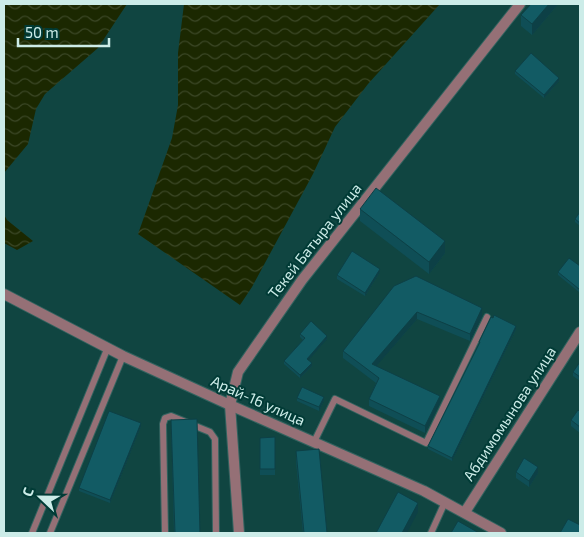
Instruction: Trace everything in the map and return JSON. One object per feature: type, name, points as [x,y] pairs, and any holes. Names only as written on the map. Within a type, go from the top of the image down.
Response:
[{"type":"street","name":"Текей Батыра улица","points":[[239,533],[230,405],[238,372],[302,280],[520,4]]},
{"type":"street","name":"Арай-16 улица","points":[[4,294],[123,356],[424,491],[501,533]]},
{"type":"street","name":"Абдимомынова улица","points":[[465,512],[580,332]]},
{"type":"lane","points":[[314,442],[336,399],[426,443],[486,318]]},
{"type":"lane","points":[[32,533],[108,347]]},
{"type":"lane","points":[[50,533],[123,356]]},
{"type":"lane","points":[[165,533],[163,424],[165,418],[171,416],[210,432],[215,439],[216,533]]},
{"type":"lane","points":[[431,533],[445,502]]},
{"type":"water","points":[[4,4],[127,4],[98,48],[45,94],[36,109],[28,144],[4,173]]},
{"type":"water","points":[[184,4],[440,4],[368,84],[335,127],[313,174],[252,287],[240,305],[138,234],[172,138],[178,105],[178,53]]},
{"type":"water","points":[[4,214],[7,220],[33,241],[17,250],[4,243]]},
{"type":"building","points":[[531,4],[549,4],[532,24],[521,15]]},
{"type":"building","points":[[531,53],[559,78],[544,95],[515,71]]},
{"type":"building","points":[[376,188],[445,241],[429,262],[360,209]]},
{"type":"building","points":[[580,212],[580,223],[575,219]]},
{"type":"building","points":[[352,251],[380,269],[365,293],[337,275]]},
{"type":"building","points":[[569,258],[580,266],[579,289],[558,272]]},
{"type":"building","points":[[416,276],[482,308],[470,334],[417,312],[372,364],[440,396],[425,426],[369,399],[379,378],[343,351],[394,286]]},
{"type":"building","points":[[494,315],[516,326],[452,458],[428,446],[491,317],[493,318]]},
{"type":"building","points":[[311,321],[327,336],[307,359],[312,363],[300,375],[284,361],[305,338],[300,334]]},
{"type":"building","points":[[580,362],[580,377],[573,372]]},
{"type":"building","points":[[302,387],[324,397],[319,407],[297,398]]},
{"type":"building","points":[[578,410],[580,412],[580,427],[571,420]]},
{"type":"building","points":[[109,411],[141,423],[110,500],[79,488]]},
{"type":"building","points":[[197,419],[200,533],[175,533],[171,420]]},
{"type":"building","points":[[275,437],[275,469],[260,469],[260,438]]},
{"type":"building","points":[[319,449],[327,533],[304,533],[296,451]]},
{"type":"building","points":[[524,458],[538,467],[529,481],[516,472]]},
{"type":"building","points":[[398,492],[418,503],[402,533],[376,533]]},
{"type":"building","points":[[568,519],[580,525],[580,533],[560,533]]},
{"type":"building","points":[[458,521],[479,533],[451,533]]}]
